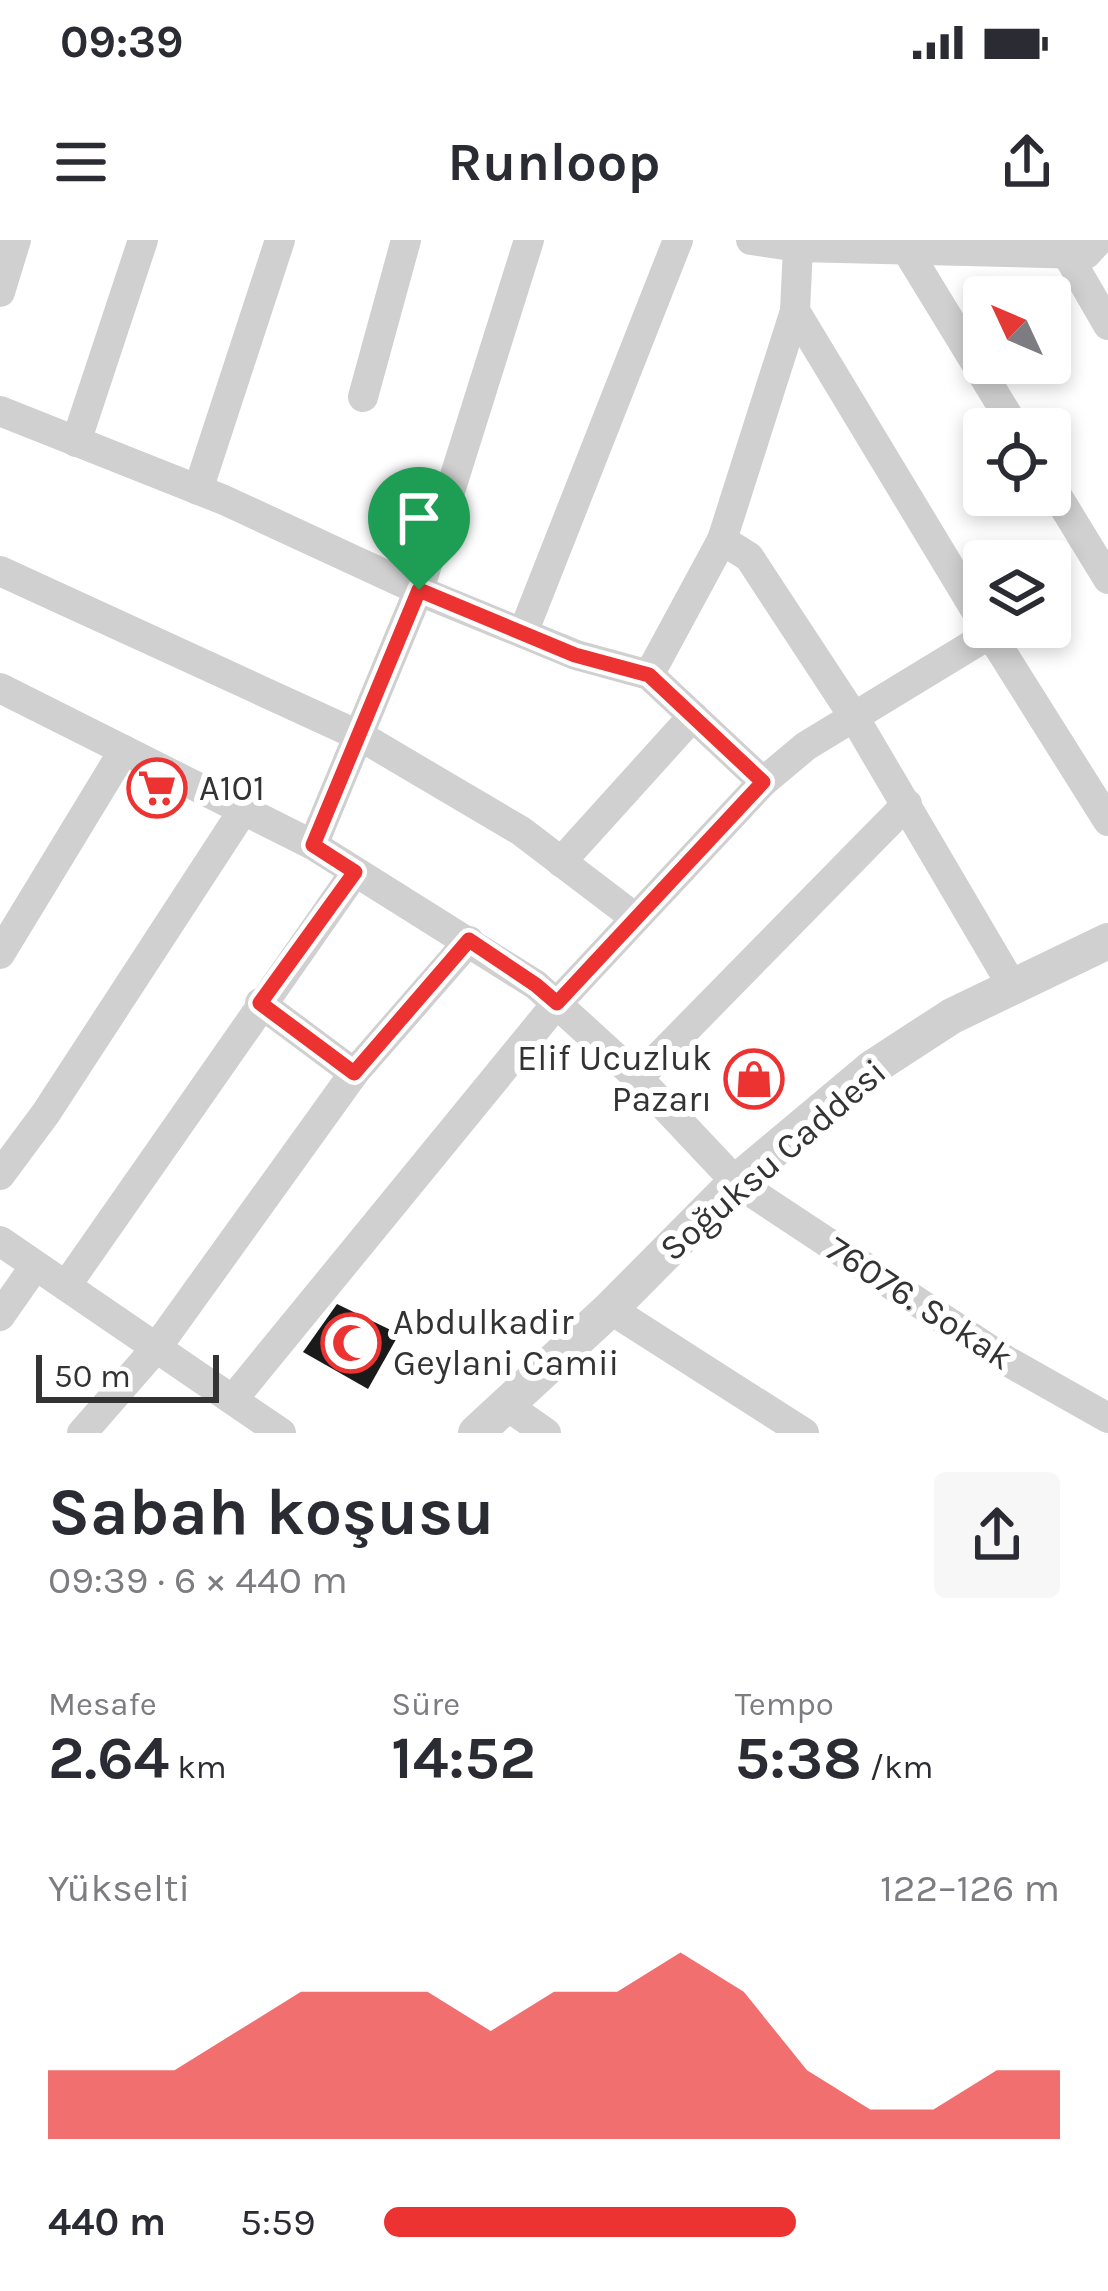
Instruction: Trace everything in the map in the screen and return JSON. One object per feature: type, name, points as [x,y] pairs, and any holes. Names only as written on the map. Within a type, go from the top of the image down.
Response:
[{"type":"street","points":[[1,288],[16,240]]},
{"type":"street","points":[[76,442],[142,240]]},
{"type":"street","points":[[197,490],[280,240]]},
{"type":"street","points":[[363,397],[406,240]]},
{"type":"street","points":[[313,845],[419,590],[529,240]]},
{"type":"street","points":[[523,633],[678,240]]},
{"type":"street","points":[[751,240],[951,245],[1066,254],[1086,254],[1099,240]]},
{"type":"street","points":[[649,675],[722,540],[795,311],[806,244]]},
{"type":"street","points":[[893,246],[1002,408]]},
{"type":"street","points":[[1066,254],[1108,326]]},
{"type":"street","points":[[795,311],[963,588]]},
{"type":"street","points":[[0,411],[197,490],[575,655],[649,675],[763,782]]},
{"type":"street","points":[[1070,516],[1108,579]]},
{"type":"street","points":[[722,540],[749,557],[854,716],[1014,989]]},
{"type":"street","points":[[0,571],[360,736],[521,831],[634,917]]},
{"type":"street","points":[[241,1414],[557,1003],[634,917],[763,782],[806,746],[963,644]]},
{"type":"street","points":[[1000,648],[1108,821]]},
{"type":"street","name":"76076. Sokak","points":[[0,688],[313,845],[469,940],[557,1003],[638,1078],[736,1182],[1007,1361],[1108,1418]]},
{"type":"street","points":[[561,862],[693,716]]},
{"type":"street","points":[[0,954],[124,750]]},
{"type":"street","points":[[638,1078],[907,804]]},
{"type":"street","points":[[0,1175],[46,1113],[244,809]]},
{"type":"street","points":[[66,1286],[355,872]]},
{"type":"street","points":[[82,1433],[157,1347],[354,1073],[469,940]]},
{"type":"street","name":"Soğuksu Caddesi","points":[[476,1433],[610,1309],[736,1182],[872,1068],[952,1016],[1108,941]]},
{"type":"street","points":[[260,1003],[354,1073]]},
{"type":"street","points":[[0,1241],[157,1347],[241,1414],[281,1433]]},
{"type":"street","points":[[0,1316],[35,1266]]},
{"type":"street","points":[[610,1309],[804,1433]]},
{"type":"street","points":[[506,1405],[546,1433]]},
{"type":"building","name":"Abdulkadir Geylani Camii","points":[[337,1304],[399,1334],[368,1389],[303,1352]]},
{"type":"place","name":"A101","points":[[157,788]]},
{"type":"place","name":"Elif Ucuzluk Pazarı","points":[[754,1079]]},
{"type":"place","name":"Abdulkadir Geylani Camii","points":[[351,1343]]},
{"type":"route","points":[[419,590],[575,655],[649,675],[763,782],[557,1003],[469,940],[354,1073],[260,1003],[355,872],[313,845],[419,590]]}]
